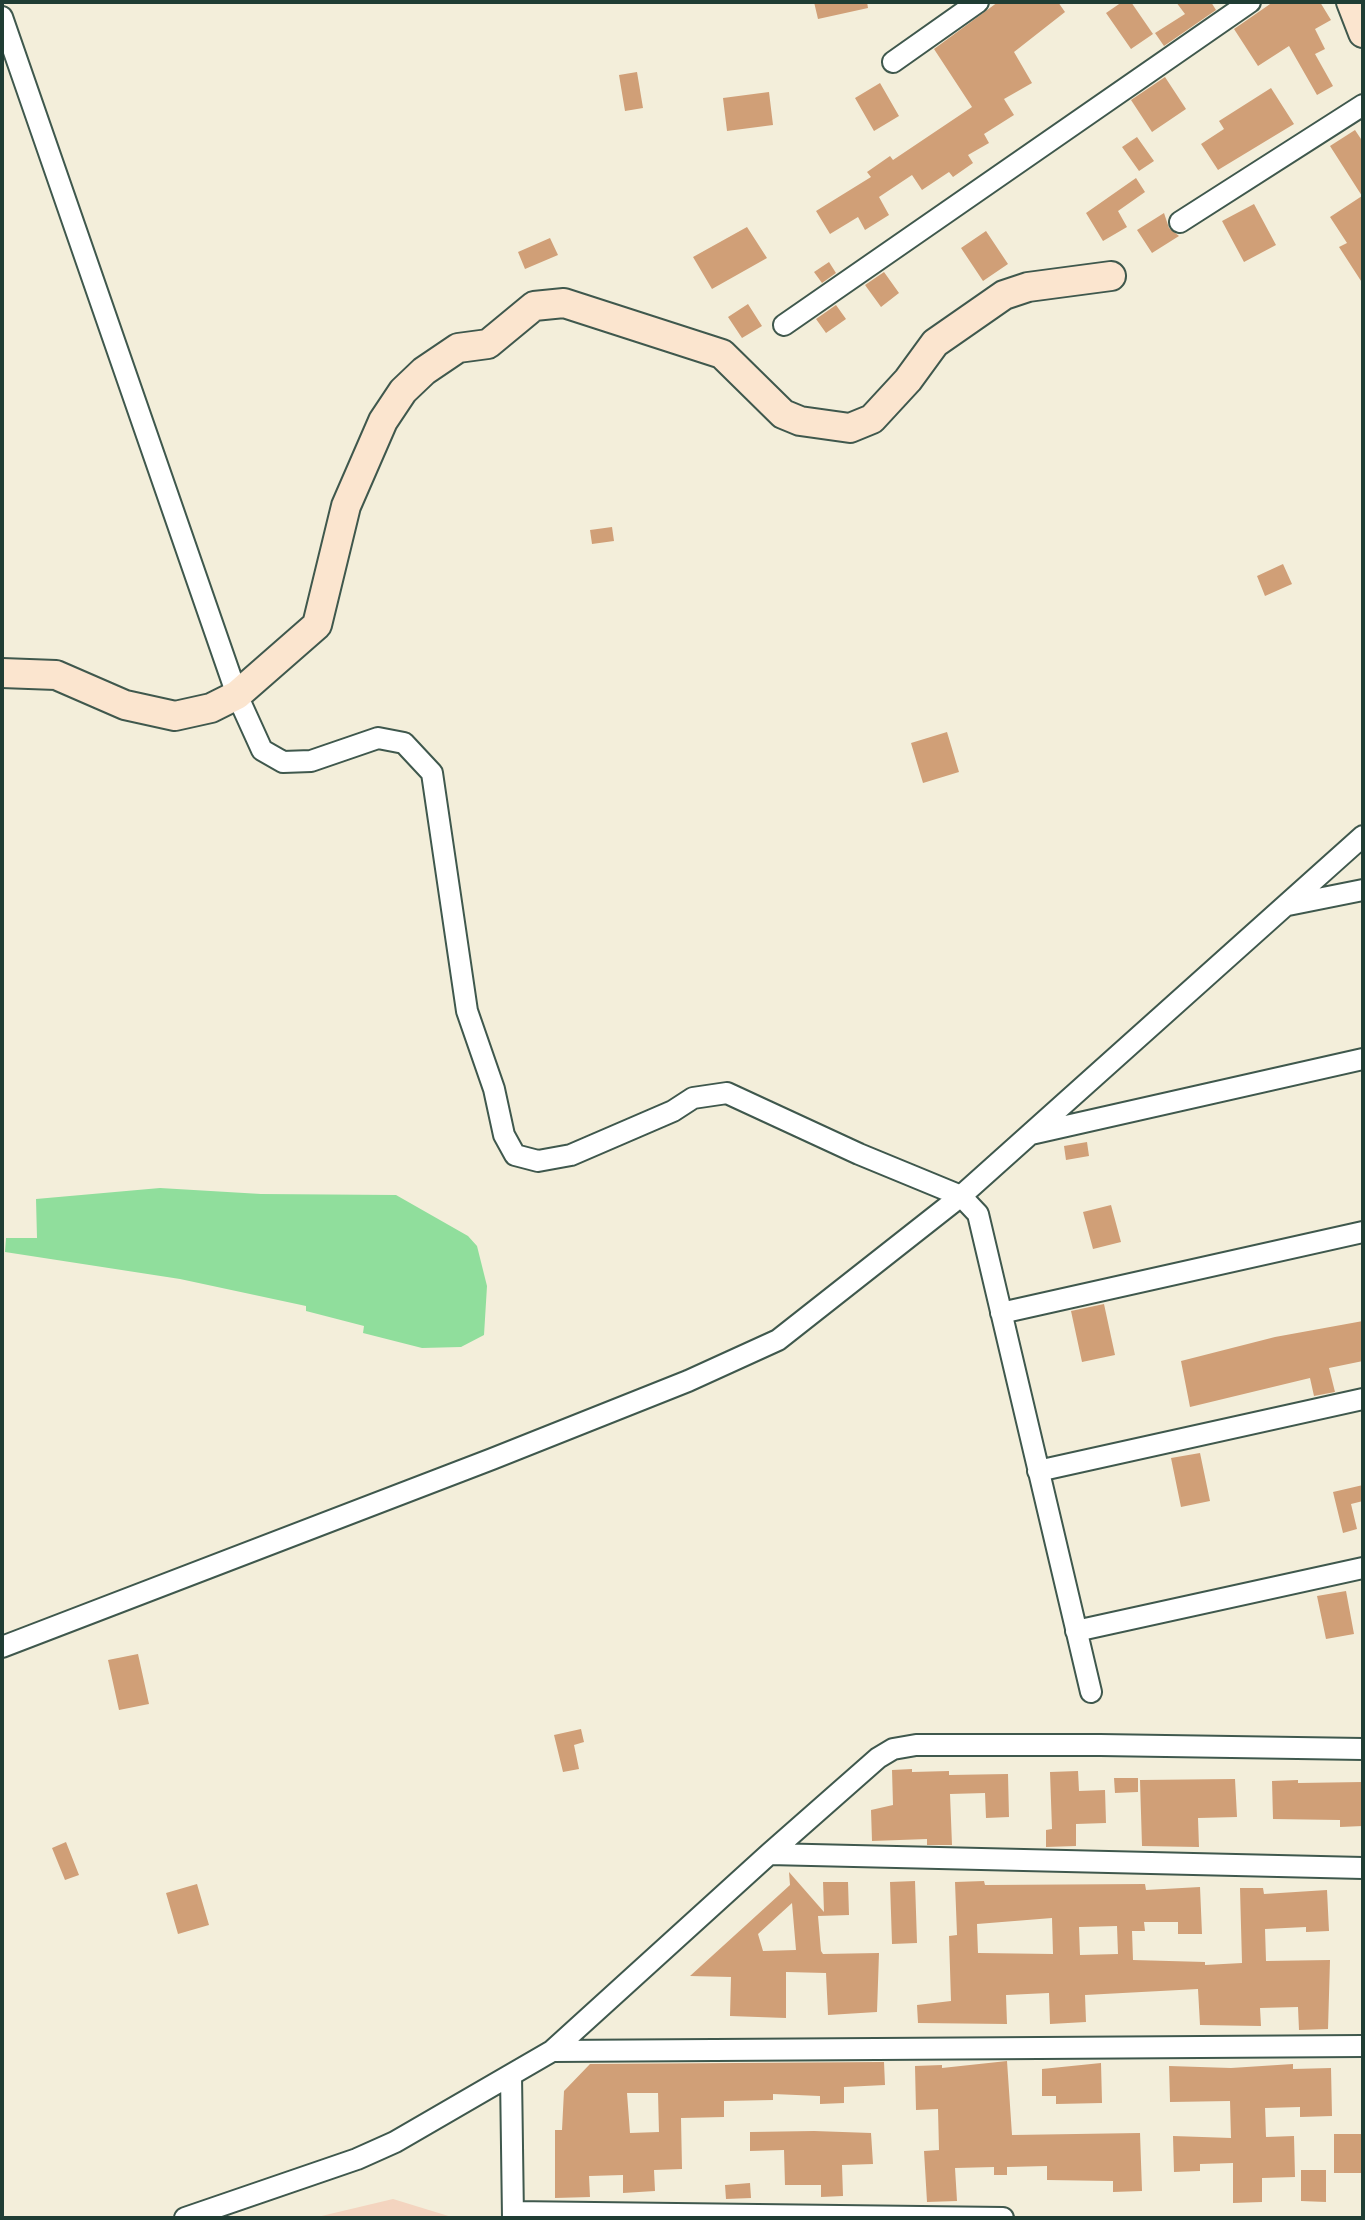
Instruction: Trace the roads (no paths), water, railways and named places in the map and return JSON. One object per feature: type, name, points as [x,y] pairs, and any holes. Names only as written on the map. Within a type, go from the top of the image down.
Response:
[{"type":"street","points":[[893,62],[978,2]]},
{"type":"street","points":[[784,325],[1250,2]]},
{"type":"street","points":[[1351,2],[1363,33]]},
{"type":"street","points":[[2,17],[237,695],[262,750],[283,762],[311,761],[378,738],[404,743],[432,773],[467,1011],[494,1089],[504,1135],[515,1155],[538,1161],[571,1155],[653,1120],[693,1098],[727,1093],[859,1154],[961,1196],[978,1214],[1091,1692]]},
{"type":"street","points":[[1180,222],[1363,105]]},
{"type":"street","points":[[2,673],[56,675],[125,705],[175,716],[211,708],[237,695],[317,625],[346,506],[383,421],[403,391],[424,371],[458,348],[488,344],[534,306],[564,303],[722,354],[783,414],[800,421],[850,428],[872,419],[908,380],[935,343],[1004,295],[1028,287],[1111,276]]},
{"type":"street","points":[[2,1647],[506,1454],[688,1381],[778,1340],[961,1196],[1363,836]]},
{"type":"street","points":[[1284,906],[1363,890]]},
{"type":"street","points":[[1027,1135],[1363,1059]]},
{"type":"street","points":[[1001,1313],[1363,1232]]},
{"type":"street","points":[[1038,1471],[1363,1399]]},
{"type":"street","points":[[1076,1631],[1363,1568]]},
{"type":"street","points":[[185,2218],[370,2153],[552,2051],[769,1854],[878,1758],[893,1749],[916,1745],[1100,1745],[1363,1749]]},
{"type":"street","points":[[769,1854],[1363,1868]]},
{"type":"street","points":[[552,2051],[1363,2046]]},
{"type":"street","points":[[511,2075],[513,2215],[1003,2218]]}]
